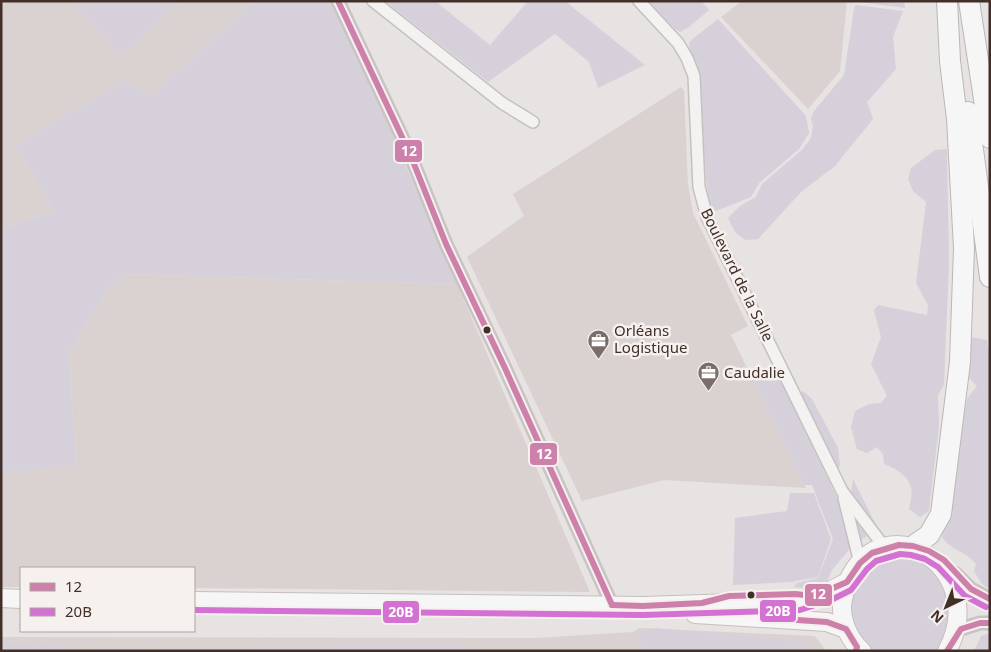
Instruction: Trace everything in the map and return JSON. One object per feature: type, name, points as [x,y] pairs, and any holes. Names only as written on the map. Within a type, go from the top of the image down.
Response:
[{"type":"highway","points":[[948,1],[971,128],[990,277]]},
{"type":"highway","points":[[913,546],[929,535],[940,514],[960,362],[964,248],[957,118],[950,61],[948,1]]},
{"type":"highway","points":[[969,1],[990,138]]},
{"type":"highway","points":[[973,1],[990,76]]},
{"type":"main road","points":[[859,649],[846,629],[842,604],[847,582],[860,563],[872,554],[885,548],[899,545],[913,546],[929,551],[944,560],[955,573],[963,590],[965,608],[961,629],[947,651]]},
{"type":"main road","points":[[195,601],[643,606],[800,601],[828,592],[847,582]]},
{"type":"main road","points":[[1,598],[20,599]]},
{"type":"main road","points":[[643,606],[689,614],[827,622],[846,629]]},
{"type":"street","points":[[338,1],[410,154],[446,244],[504,366],[612,606]]},
{"type":"street","points":[[373,1],[502,103],[533,122]]},
{"type":"street","name":"Boulevard de la Salle","points":[[639,1],[678,43],[687,58],[694,76],[699,187],[706,217],[842,491],[885,548]]},
{"type":"street","name":"Boulevard de la Salle","points":[[842,491],[860,563]]},
{"type":"street","points":[[955,573],[971,589],[990,599]]},
{"type":"street","points":[[961,629],[990,622]]},
{"type":"shaded area","points":[[1,1],[71,1],[121,55],[179,1],[256,1],[150,95],[15,145],[54,212],[1,228]]},
{"type":"shaded area","points":[[71,1],[179,1],[121,56]]},
{"type":"shaded area","points":[[256,1],[332,1],[384,115],[457,284],[124,274],[106,292],[69,352],[76,465],[1,473],[1,228],[54,212],[15,145],[124,80],[150,95]]},
{"type":"shaded area","points":[[385,1],[435,1],[490,45],[528,1],[565,1],[645,65],[598,88],[589,62],[555,34],[488,82]]},
{"type":"shaded area","points":[[648,1],[701,1],[709,10],[680,32]]},
{"type":"shaded area","points":[[742,1],[847,1],[840,71],[808,109],[721,17]]},
{"type":"shaded area","points":[[853,1],[904,1],[905,8]]},
{"type":"shaded area","points":[[856,5],[903,11],[893,37],[896,69],[867,102],[873,119],[835,166],[801,192],[758,239],[745,240],[735,232],[728,218],[740,206],[756,197],[762,184],[802,150],[811,138],[813,126],[811,119],[814,111],[844,75]]},
{"type":"shaded area","points":[[718,19],[806,116],[809,133],[799,149],[759,183],[751,197],[711,213],[699,87],[689,46],[690,41]]},
{"type":"shaded area","points":[[681,87],[684,90],[688,184],[693,213],[748,326],[731,335],[806,488],[664,480],[582,501],[467,257],[524,216],[513,194]]},
{"type":"shaded area","points":[[947,149],[949,263],[944,385],[938,395],[939,426],[929,511],[920,517],[909,509],[912,490],[907,479],[897,470],[884,464],[883,454],[877,447],[867,453],[857,449],[851,427],[855,411],[869,404],[881,403],[887,396],[871,364],[881,337],[874,310],[878,305],[927,315],[928,305],[916,283],[926,202],[913,191],[908,179],[911,168],[935,150]]},
{"type":"shaded area","points":[[124,274],[457,284],[590,592],[195,588],[195,567],[20,567],[20,587],[1,587],[1,473],[76,464],[69,352],[106,292]]},
{"type":"shaded area","points":[[972,337],[987,340],[990,364],[990,589],[982,584],[974,571],[976,564],[949,545],[942,537],[967,399],[977,386],[967,376]]},
{"type":"shaded area","points":[[773,373],[780,379],[838,500],[852,546],[832,570],[826,584],[815,589],[794,587],[797,583],[818,578],[833,539],[812,485],[804,485],[753,380]]},
{"type":"shaded area","points":[[803,391],[812,399],[838,448],[840,466],[837,470],[800,395]]},
{"type":"shaded area","points":[[853,479],[878,529],[876,529],[851,493]]},
{"type":"shaded area","points":[[790,493],[814,493],[831,539],[818,577],[791,582],[733,585],[735,518],[787,511]]},
{"type":"shaded area","points":[[854,514],[867,536],[860,540],[852,517]]},
{"type":"shaded area","points":[[896,554],[913,554],[928,559],[958,598],[942,647],[938,651],[871,651],[856,632],[850,609],[854,586],[860,576],[872,565]]},
{"type":"shaded area","points":[[640,628],[815,636],[826,651],[1,651],[1,637],[535,638],[633,632]]},
{"type":"shaded area","points":[[655,628],[803,642],[810,651],[641,651],[640,632]]},
{"type":"shaded area","points":[[990,633],[990,651],[974,651],[981,636]]},
{"type":"shaded area","points":[[1,644],[66,645],[67,651],[1,651]]},
{"type":"shaded area","points":[[451,645],[481,649],[481,651],[170,651],[171,648]]},
{"type":"shaded area","points":[[139,647],[142,651],[89,651],[90,649]]},
{"type":"transit line","name":"12","points":[[338,1],[410,154],[446,244],[504,366],[612,605]]},
{"type":"transit line","name":"12","points":[[612,605],[643,606],[702,603],[729,596],[795,594],[815,596],[847,582],[860,563],[872,553],[899,545],[913,546],[929,551],[944,560],[971,589],[990,599]]},
{"type":"transit line","name":"20B","points":[[195,610],[643,615],[800,610],[831,600],[851,590],[867,569],[876,561],[900,554],[925,559],[938,567],[965,596],[986,607]]},
{"type":"transit line","name":"12","points":[[767,618],[827,622],[846,629],[857,647],[856,651]]},
{"type":"transit line","name":"12","points":[[947,651],[961,629],[980,623],[990,623]]},
{"type":"place","name":"Orléans Logistique","points":[[598,359]]},
{"type":"place","name":"Caudalie","points":[[708,392]]}]
